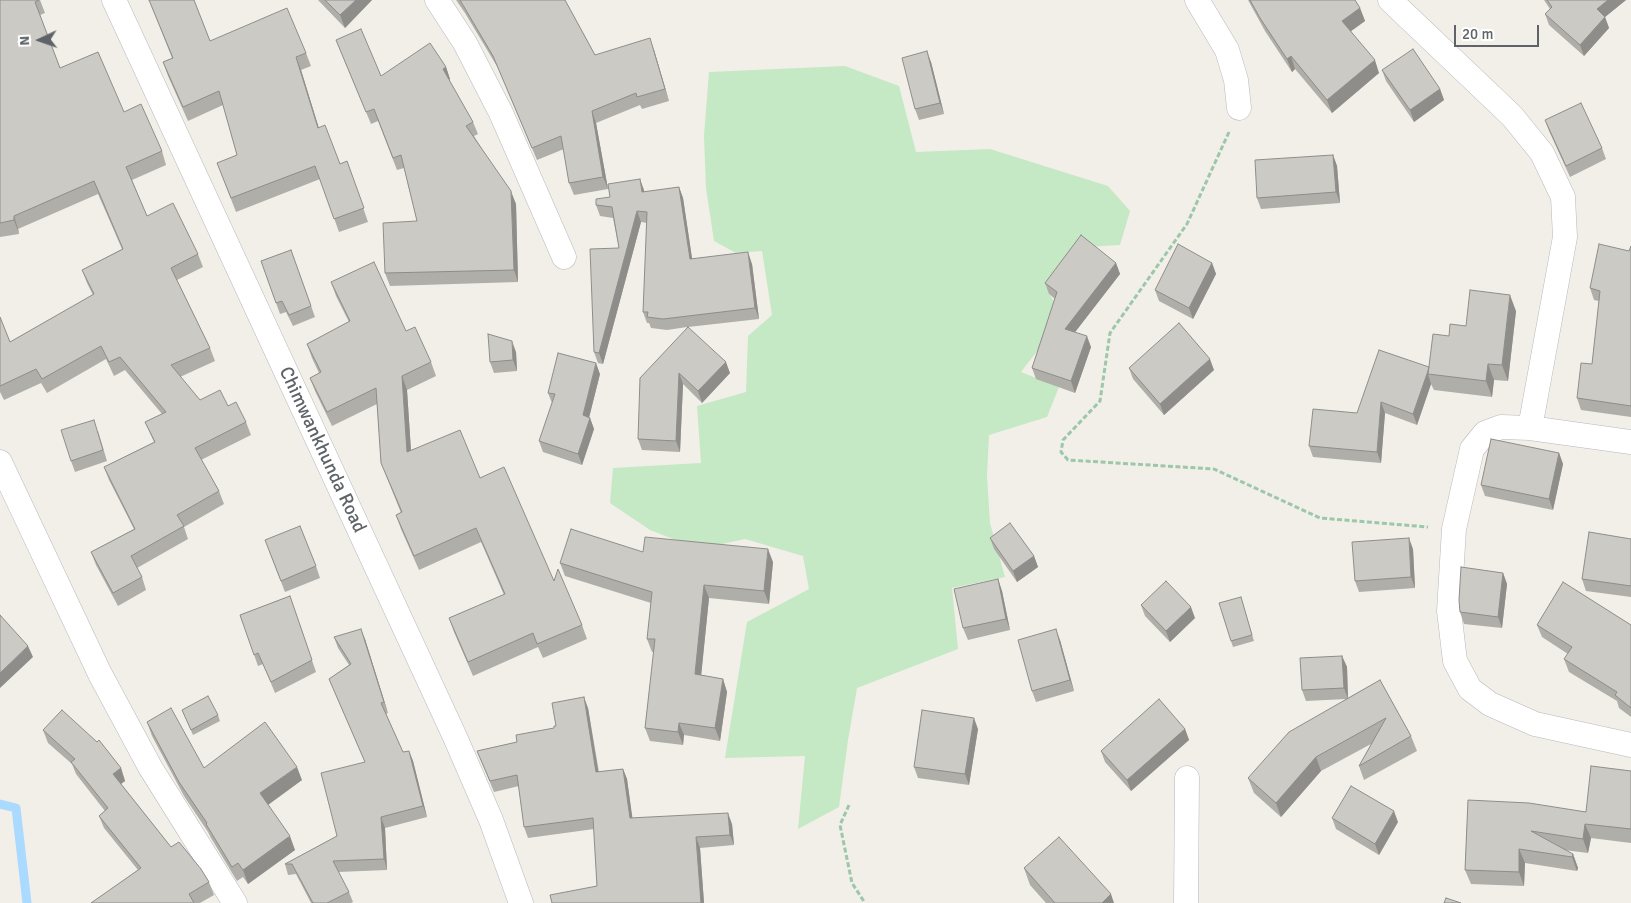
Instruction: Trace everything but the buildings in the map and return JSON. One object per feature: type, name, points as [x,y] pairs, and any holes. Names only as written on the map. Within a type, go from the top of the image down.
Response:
[{"type":"street","name":"Chimwankhunda Road","points":[[114,0],[455,737],[492,820],[522,903]]},
{"type":"street","points":[[437,0],[465,43],[501,114],[564,257]]},
{"type":"street","points":[[1197,0],[1227,50],[1236,80],[1239,108]]},
{"type":"street","points":[[1390,0],[1512,116],[1542,153],[1563,197],[1565,237],[1530,428]]},
{"type":"street","points":[[1631,442],[1530,428],[1501,427],[1484,433],[1472,449],[1454,529],[1449,611],[1455,661],[1470,689],[1490,704],[1535,724],[1631,744]]},
{"type":"street","points":[[0,462],[100,674],[150,766],[235,903]]},
{"type":"street","points":[[1186,903],[1188,778]]},
{"type":"path","points":[[1239,108],[1187,224],[1110,333],[1100,401],[1063,440],[1061,452],[1068,460],[1214,469],[1320,518],[1454,529]]},
{"type":"path","points":[[849,805],[840,825],[852,883],[865,903]]},
{"type":"green space","points":[[845,66],[899,86],[916,152],[990,149],[1108,186],[1130,211],[1120,245],[1085,247],[1049,294],[1069,322],[1051,333],[1021,372],[1059,387],[1047,417],[989,435],[987,476],[990,523],[1005,577],[952,588],[958,649],[857,688],[839,807],[798,829],[805,756],[725,758],[747,622],[809,589],[803,556],[745,539],[699,549],[650,530],[610,503],[613,468],[701,463],[697,406],[746,392],[748,336],[772,315],[762,251],[736,253],[714,241],[706,188],[704,136],[709,72]]},
{"type":"waterway","points":[[0,804],[16,808],[27,903]]}]
